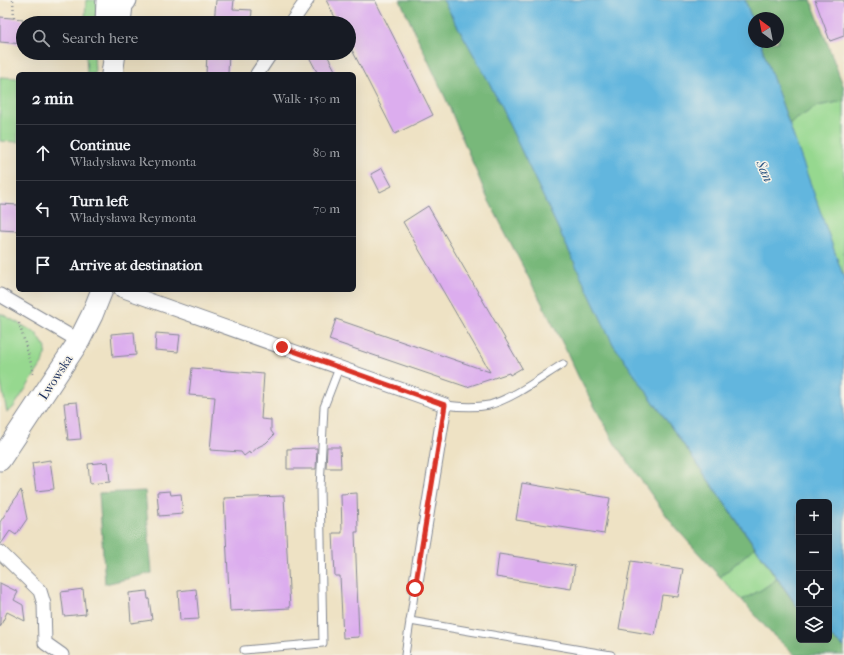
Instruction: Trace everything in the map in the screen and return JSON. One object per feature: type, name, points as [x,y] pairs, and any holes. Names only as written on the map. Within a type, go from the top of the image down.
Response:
[{"type":"main road","points":[[106,16],[107,0]]},
{"type":"main road","points":[[121,16],[122,5],[126,0]]},
{"type":"main road","points":[[106,60],[107,72]]},
{"type":"main road","points":[[112,72],[114,60]]},
{"type":"main road","name":"Lwowska","points":[[0,460],[79,341],[101,292]]},
{"type":"street","points":[[296,16],[307,0]]},
{"type":"street","points":[[258,72],[266,60]]},
{"type":"street","points":[[127,292],[445,405],[415,588]]},
{"type":"street","points":[[0,295],[79,341]]},
{"type":"street","points":[[0,552],[40,591],[44,604],[45,643],[62,655]]},
{"type":"lane","points":[[445,405],[466,407],[488,405],[510,397],[562,364]]},
{"type":"lane","points":[[244,650],[323,644],[320,488],[324,407],[339,368]]},
{"type":"lane","points":[[405,655],[415,588]]},
{"type":"lane","points":[[410,621],[611,655]]},
{"type":"path","points":[[13,0],[14,18]]},
{"type":"path","points":[[18,319],[33,370],[32,382]]},
{"type":"green space","points":[[86,0],[97,0],[96,16],[85,16]]},
{"type":"green space","points":[[400,0],[443,0],[489,82],[613,344],[755,547],[720,577],[674,526],[615,444],[579,378],[487,197],[445,97]]},
{"type":"green space","points":[[745,0],[811,0],[844,88],[844,101],[817,106],[789,124],[762,48],[784,48],[784,12],[749,12]]},
{"type":"green space","points":[[86,60],[94,60],[95,72],[87,72]]},
{"type":"green space","points":[[0,77],[16,78],[16,142],[0,141]]},
{"type":"green space","points":[[844,101],[844,278],[789,124],[817,106]]},
{"type":"green space","points":[[0,313],[36,333],[46,348],[44,361],[13,408],[7,412],[0,379]]},
{"type":"green space","points":[[145,491],[152,573],[105,584],[99,493]]},
{"type":"green space","points":[[755,547],[777,579],[761,590],[742,600],[720,577]]},
{"type":"green space","points":[[777,579],[796,605],[796,643],[832,643],[832,637],[844,647],[844,655],[795,655],[770,632],[742,600],[761,590]]},
{"type":"water","name":"San","points":[[443,0],[745,0],[749,12],[748,12],[748,48],[762,48],[844,278],[844,647],[832,637],[832,499],[796,499],[796,605],[613,344],[489,82]]},
{"type":"building","points":[[216,0],[234,0],[233,9],[252,10],[252,16],[215,16]]},
{"type":"building","points":[[326,0],[375,0],[433,115],[395,134],[356,58],[356,16],[334,16]]},
{"type":"building","points":[[815,0],[844,0],[844,36],[830,41]]},
{"type":"building","points":[[0,17],[16,18],[16,43],[0,42]]},
{"type":"building","points":[[207,60],[229,60],[228,72],[206,72]]},
{"type":"building","points":[[311,60],[330,60],[336,72],[317,72]]},
{"type":"building","points":[[382,168],[392,186],[380,192],[371,174]]},
{"type":"building","points":[[0,204],[16,205],[16,231],[0,230]]},
{"type":"building","points":[[428,206],[522,368],[510,375],[509,373],[467,387],[329,340],[336,319],[490,372],[403,222]]},
{"type":"building","points":[[134,332],[136,355],[113,357],[111,334]]},
{"type":"building","points":[[156,333],[180,335],[178,352],[155,350]]},
{"type":"building","points":[[192,368],[264,374],[261,419],[271,420],[271,431],[274,435],[266,443],[258,447],[250,454],[249,452],[244,456],[241,452],[210,450],[215,397],[189,395]]},
{"type":"building","points":[[77,402],[81,439],[68,440],[64,403]]},
{"type":"building","points":[[327,447],[340,447],[341,468],[326,468]]},
{"type":"building","points":[[317,448],[316,469],[287,469],[287,449]]},
{"type":"building","points":[[50,460],[54,489],[36,491],[32,463]]},
{"type":"building","points":[[108,462],[110,482],[90,484],[88,464]]},
{"type":"building","points":[[522,483],[610,498],[604,534],[516,520]]},
{"type":"building","points":[[21,490],[27,519],[16,535],[10,531],[0,544],[0,522]]},
{"type":"building","points":[[170,491],[171,495],[181,494],[183,514],[159,516],[157,492]]},
{"type":"building","points":[[357,493],[358,532],[355,532],[359,637],[343,638],[340,576],[335,576],[333,533],[342,533],[341,494]]},
{"type":"building","points":[[284,496],[290,608],[230,611],[224,498]]},
{"type":"building","points":[[499,554],[575,566],[571,589],[496,577]]},
{"type":"building","points":[[631,561],[683,569],[678,597],[662,595],[655,635],[619,629]]},
{"type":"building","points":[[0,583],[18,592],[14,600],[23,605],[25,621],[7,612],[0,627]]},
{"type":"building","points":[[83,589],[86,614],[64,616],[61,592]]},
{"type":"building","points":[[196,589],[199,619],[180,620],[178,591]]},
{"type":"building","points":[[147,591],[152,620],[131,623],[129,593]]},
{"type":"route","points":[[282,347],[445,405],[415,588]]}]
